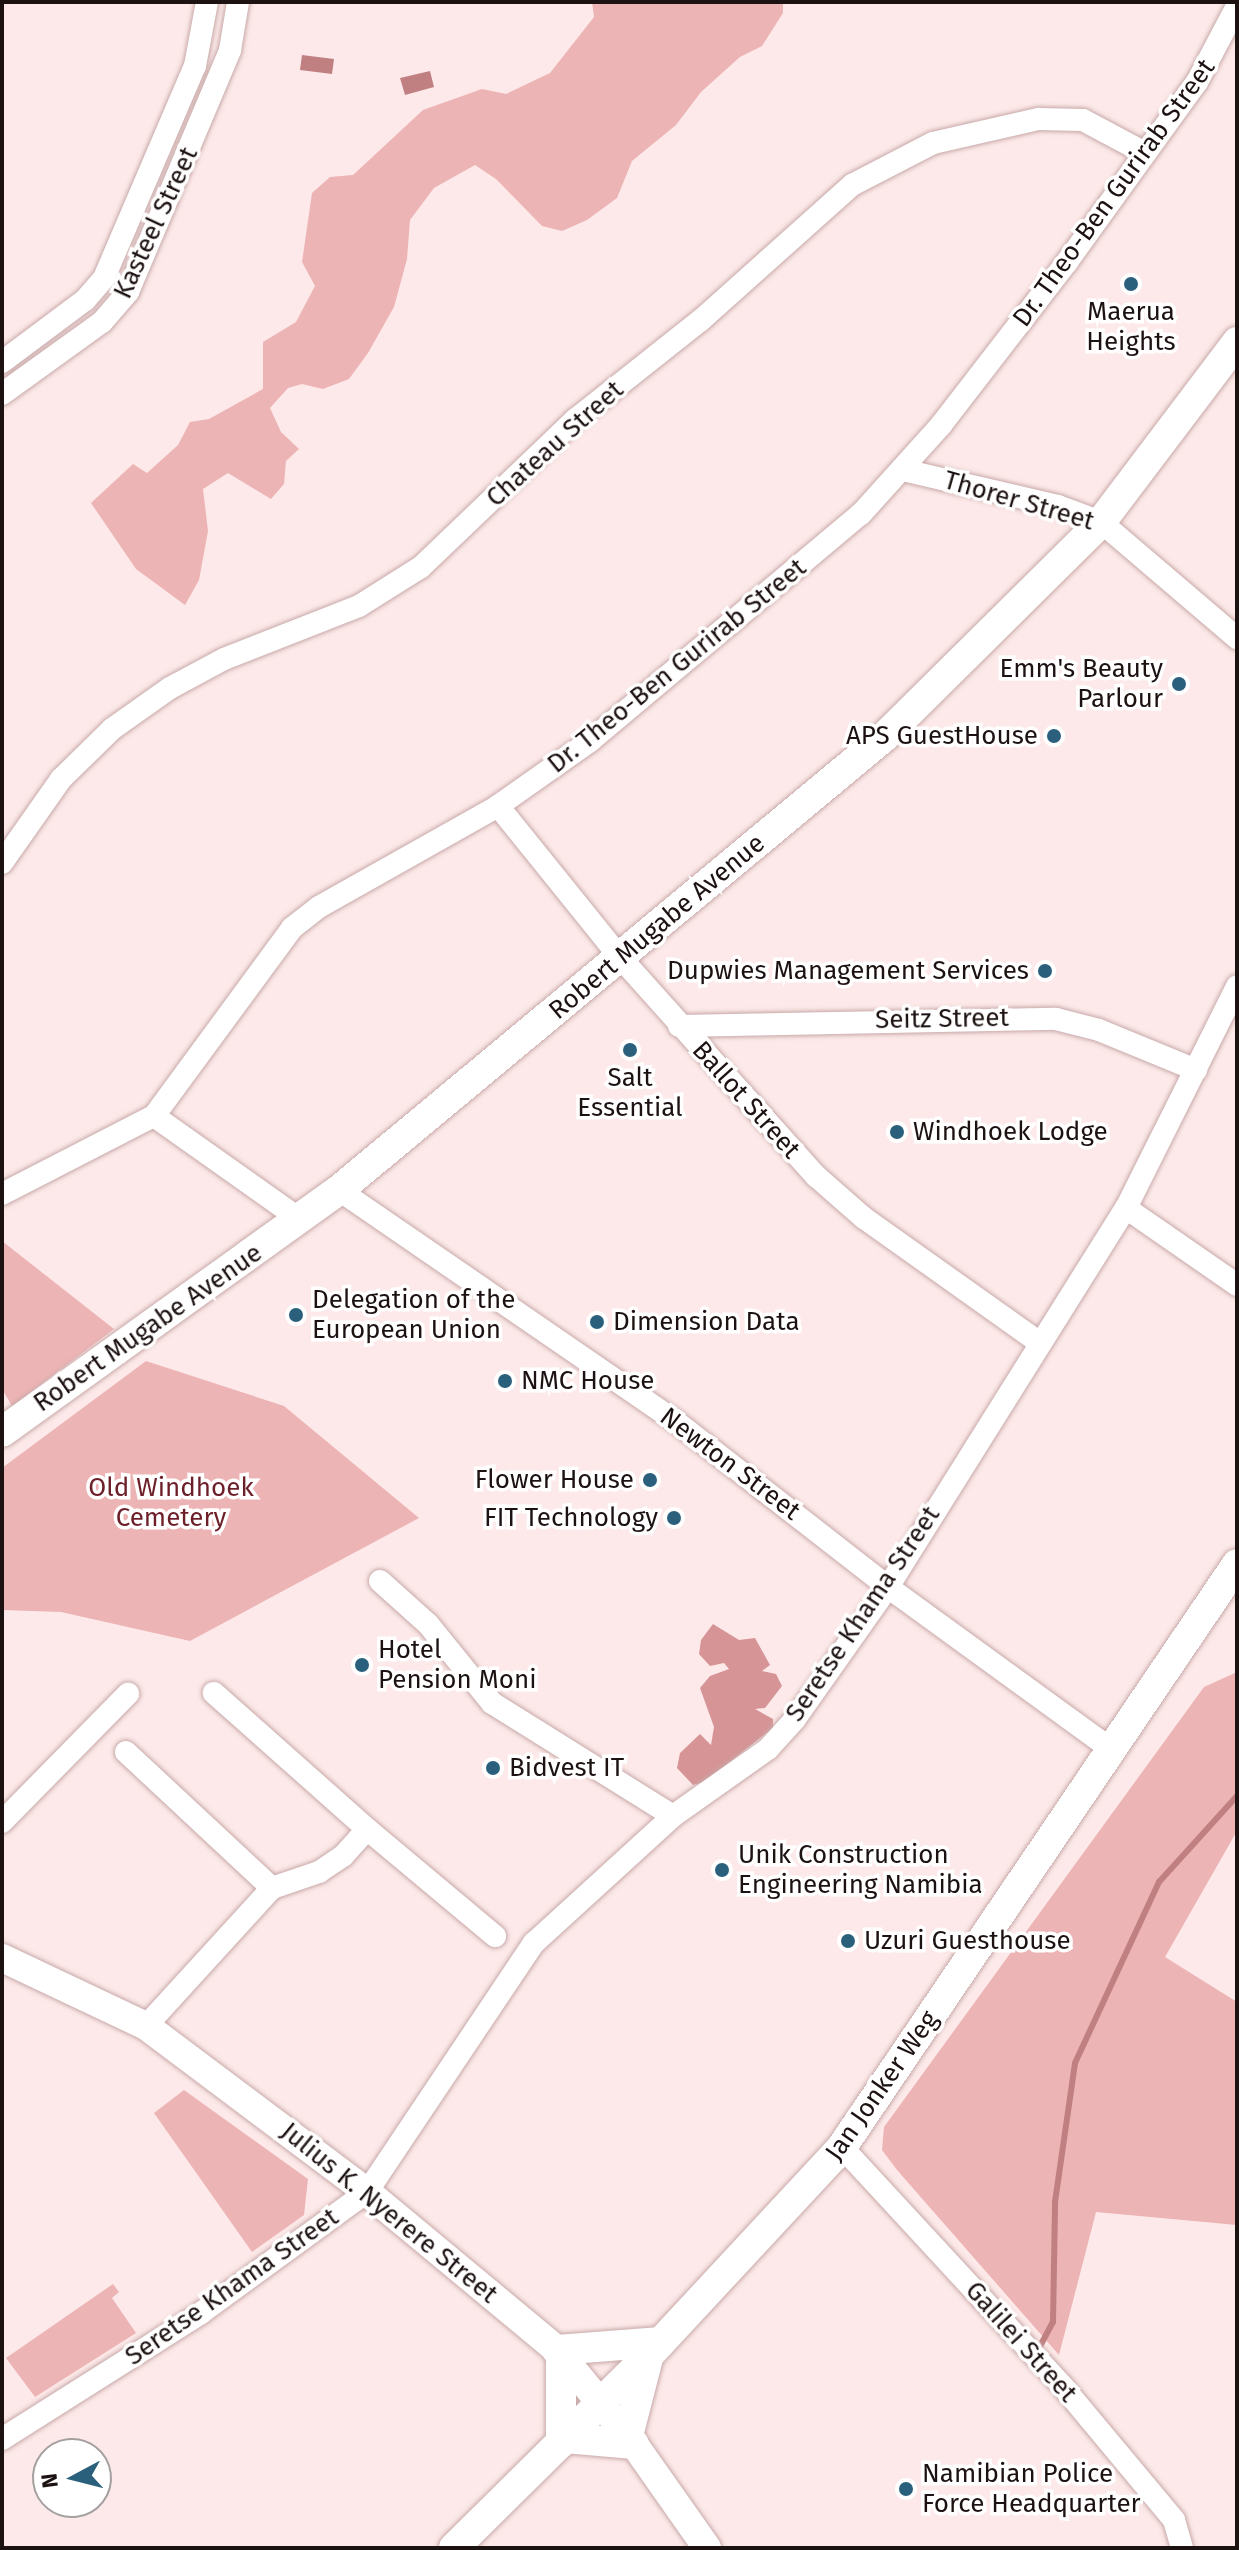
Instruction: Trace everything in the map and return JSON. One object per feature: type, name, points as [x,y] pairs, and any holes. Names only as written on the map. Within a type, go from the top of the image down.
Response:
[{"type":"main road","name":"Robert Mugabe Avenue","points":[[2,1432],[301,1220],[884,737],[1101,522],[1237,342]]},
{"type":"main road","name":"Jan Jonker Weg","points":[[454,2548],[655,2349],[842,2147],[1237,1564]]},
{"type":"main road","points":[[655,2349],[631,2440],[563,2441],[559,2354],[655,2349]]},
{"type":"street","name":"Kasteel Street","points":[[2,362],[79,305],[104,278],[195,66],[207,2]]},
{"type":"street","name":"Kasteel Street","points":[[2,394],[102,322],[128,292],[230,50],[238,2]]},
{"type":"street","name":"Dr. Theo-Ben Gurirab Street","points":[[2,1194],[154,1116],[292,928],[319,907],[498,806],[590,741],[861,514],[903,470],[1067,262],[1143,152],[1197,82],[1237,6]]},
{"type":"street","name":"Chateau Street","points":[[2,863],[61,779],[112,729],[170,688],[224,659],[359,606],[421,567],[576,419],[701,320],[852,185],[933,143],[1039,119],[1083,120],[1143,152]]},
{"type":"street","name":"Thorer Street","points":[[903,470],[1058,506],[1101,522],[1237,638]]},
{"type":"street","name":"Ballot Street","points":[[498,806],[620,957],[782,1143],[837,1196],[1040,1343]]},
{"type":"street","name":"Seretse Khama Street","points":[[2,2439],[201,2313],[367,2192],[534,1943],[673,1816],[768,1749],[811,1699],[888,1587],[1126,1208],[1237,986]]},
{"type":"street","name":"Seitz Street","points":[[679,1026],[1056,1019],[1099,1030],[1196,1070]]},
{"type":"street","points":[[154,1116],[301,1220]]},
{"type":"street","name":"Newton Street","points":[[339,1190],[675,1421],[888,1587],[1112,1750]]},
{"type":"street","points":[[1126,1208],[1237,1285]]},
{"type":"street","points":[[380,1581],[420,1615],[492,1703],[673,1816]]},
{"type":"street","points":[[214,1693],[367,1829],[495,1936]]},
{"type":"street","points":[[2,1822],[128,1694]]},
{"type":"street","points":[[126,1752],[272,1888]]},
{"type":"street","points":[[146,2026],[272,1888],[319,1872],[343,1856],[367,1829]]},
{"type":"street","name":"Julius K. Nyerere Street","points":[[2,1958],[146,2026],[367,2192],[559,2354],[631,2440],[707,2548]]},
{"type":"street","name":"Galilei Street","points":[[842,2147],[1064,2388],[1174,2520],[1182,2548]]},
{"type":"green space","points":[[592,2],[783,2],[783,13],[762,46],[740,57],[701,92],[676,125],[632,161],[617,198],[587,220],[562,231],[542,226],[496,179],[475,165],[434,188],[410,220],[407,259],[394,307],[349,379],[323,389],[302,384],[288,388],[270,408],[281,432],[299,449],[286,461],[284,484],[271,499],[228,473],[203,489],[208,531],[199,580],[185,605],[136,569],[91,503],[133,464],[147,473],[178,445],[190,422],[209,419],[263,389],[263,342],[296,322],[315,286],[302,262],[312,193],[330,177],[353,175],[423,110],[482,89],[506,94],[550,73],[594,17]]},
{"type":"green space","points":[[2,1241],[114,1329],[12,1406],[2,1389]]},
{"type":"green space","name":"Old Windhoek Cemetery","points":[[146,1361],[284,1406],[419,1518],[190,1641],[61,1612],[2,1610],[2,1468]]},
{"type":"green space","points":[[1237,1672],[1237,1831],[1165,1957],[1237,2002],[1237,2225],[1096,2212],[1059,2355],[897,2170],[882,2150],[884,2127],[1204,1687]]},
{"type":"green space","points":[[184,2090],[308,2179],[304,2215],[252,2252],[154,2113]]},
{"type":"green space","points":[[113,2284],[119,2292],[112,2298],[136,2333],[35,2397],[6,2358]]},
{"type":"shaded area","points":[[302,55],[334,59],[332,74],[300,70]]},
{"type":"shaded area","points":[[430,71],[434,87],[405,95],[400,78]]},
{"type":"shaded area","points":[[713,1624],[739,1640],[755,1638],[770,1665],[762,1671],[776,1674],[782,1686],[765,1708],[755,1709],[773,1719],[773,1728],[704,1782],[693,1785],[677,1768],[680,1753],[700,1734],[711,1745],[714,1727],[700,1688],[710,1676],[729,1669],[724,1663],[710,1666],[699,1654],[701,1640]]},
{"type":"waterway","points":[[1038,2350],[1053,2322],[1055,2202],[1075,2063],[1159,1882],[1237,1796]]},
{"type":"place","name":"Maerua Heights","points":[[1131,284]]},
{"type":"place","name":"Emm's Beauty Parlour","points":[[1179,684]]},
{"type":"place","name":"APS GuestHouse","points":[[1054,736]]},
{"type":"place","name":"Dupwies Management Services","points":[[1045,971]]},
{"type":"place","name":"Salt Essential","points":[[630,1050]]},
{"type":"place","name":"Windhoek Lodge","points":[[897,1132]]},
{"type":"place","name":"Delegation of the European Union","points":[[296,1315]]},
{"type":"place","name":"Dimension Data","points":[[597,1322]]},
{"type":"place","name":"NMC House","points":[[505,1381]]},
{"type":"place","name":"Flower House","points":[[650,1480]]},
{"type":"place","name":"FIT Technology","points":[[674,1518]]},
{"type":"place","name":"Hotel Pension Moni","points":[[362,1665]]},
{"type":"place","name":"Bidvest IT","points":[[493,1768]]},
{"type":"place","name":"Unik Construction Engineering Namibia","points":[[722,1870]]},
{"type":"place","name":"Uzuri Guesthouse","points":[[848,1941]]},
{"type":"place","name":"Namibian Police Force Headquarter","points":[[906,2489]]}]
